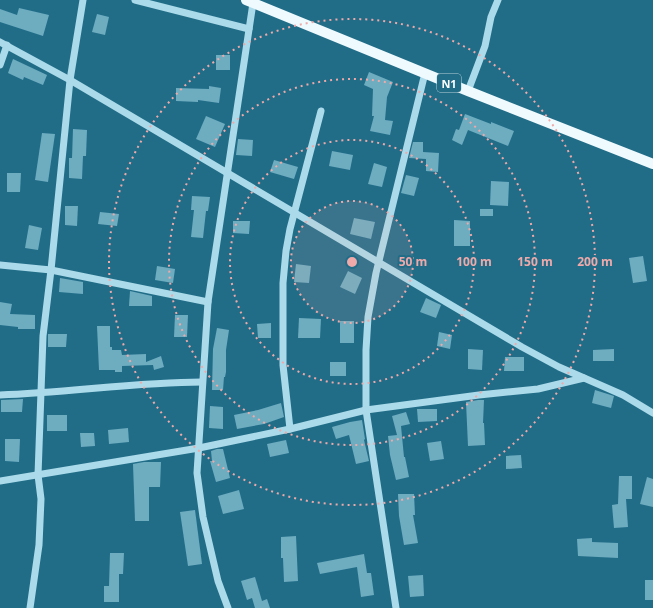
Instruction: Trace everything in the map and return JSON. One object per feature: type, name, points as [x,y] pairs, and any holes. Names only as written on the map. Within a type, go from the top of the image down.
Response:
[{"type":"main road","name":"N1","points":[[256,2],[468,91],[653,164]]},
{"type":"street","points":[[30,608],[39,545],[41,498],[38,475],[43,336],[70,80],[83,0]]},
{"type":"street","points":[[135,0],[249,29]]},
{"type":"street","points":[[468,91],[485,46],[491,17],[498,0]]},
{"type":"street","points":[[228,608],[218,581],[203,517],[197,473],[208,302],[249,29],[256,2]]},
{"type":"street","points":[[0,42],[70,80],[522,347],[559,367],[624,395],[653,413]]},
{"type":"street","points":[[0,65],[7,45]]},
{"type":"street","points":[[396,608],[366,410],[366,350],[368,317],[378,262],[425,73]]},
{"type":"street","points":[[290,429],[283,365],[282,283],[286,250],[320,111]]},
{"type":"street","points":[[0,265],[51,270],[208,302]]},
{"type":"street","points":[[0,481],[199,448],[290,429],[366,410],[478,395],[538,389],[584,378]]},
{"type":"street","points":[[0,395],[41,394],[154,383],[202,382]]},
{"type":"building","points":[[19,8],[49,15],[43,36],[0,22],[0,9],[17,15]]},
{"type":"building","points":[[97,14],[109,17],[105,35],[92,32]]},
{"type":"building","points":[[216,55],[230,55],[230,70],[216,70]]},
{"type":"building","points":[[13,59],[47,75],[43,85],[24,77],[23,80],[8,73]]},
{"type":"building","points":[[369,72],[393,82],[387,97],[385,120],[393,121],[390,135],[370,131],[374,116],[372,116],[373,89],[364,85]]},
{"type":"building","points":[[209,86],[221,88],[219,103],[198,100],[198,102],[176,101],[176,88],[209,89]]},
{"type":"building","points":[[465,114],[514,131],[508,146],[468,130],[462,145],[452,140],[456,129],[459,130]]},
{"type":"building","points":[[206,116],[225,124],[215,147],[196,139]]},
{"type":"building","points":[[73,129],[87,130],[86,156],[83,156],[82,179],[69,178],[69,158],[72,158]]},
{"type":"building","points":[[42,133],[55,134],[48,182],[35,180]]},
{"type":"building","points":[[238,139],[253,140],[252,156],[236,155]]},
{"type":"building","points":[[413,142],[423,142],[423,152],[439,153],[438,172],[426,171],[426,159],[409,158]]},
{"type":"building","points":[[332,151],[353,155],[350,170],[329,166]]},
{"type":"building","points":[[274,160],[298,167],[294,179],[270,172]]},
{"type":"building","points":[[374,163],[387,167],[382,187],[368,184]]},
{"type":"building","points":[[7,173],[21,173],[20,192],[7,192]]},
{"type":"building","points":[[406,175],[419,178],[414,196],[401,193]]},
{"type":"building","points":[[491,181],[509,182],[508,206],[490,205]]},
{"type":"building","points":[[192,196],[210,197],[208,211],[206,211],[203,238],[191,237],[194,210],[191,210]]},
{"type":"building","points":[[65,206],[78,206],[77,226],[65,225]]},
{"type":"building","points":[[480,209],[493,209],[493,216],[480,216]]},
{"type":"building","points":[[100,212],[119,214],[117,226],[98,224]]},
{"type":"building","points":[[354,218],[375,222],[371,239],[350,234]]},
{"type":"building","points":[[454,220],[470,221],[470,246],[454,246]]},
{"type":"building","points":[[233,221],[250,221],[249,234],[233,233]]},
{"type":"building","points":[[29,225],[42,228],[38,250],[25,248]]},
{"type":"building","points":[[643,256],[647,281],[633,283],[629,258]]},
{"type":"building","points":[[296,264],[311,266],[309,283],[294,282]]},
{"type":"building","points":[[157,266],[175,269],[173,283],[155,280]]},
{"type":"building","points":[[348,271],[362,278],[355,294],[340,287]]},
{"type":"building","points":[[60,278],[83,282],[83,294],[59,292]]},
{"type":"building","points":[[130,291],[152,296],[152,306],[129,306]]},
{"type":"building","points":[[426,298],[441,305],[436,318],[420,312]]},
{"type":"building","points":[[0,302],[12,304],[10,314],[35,315],[35,329],[18,329],[18,327],[0,325]]},
{"type":"building","points":[[175,315],[188,315],[187,337],[174,337]]},
{"type":"building","points":[[299,318],[321,319],[320,338],[298,338]]},
{"type":"building","points":[[340,321],[354,321],[354,343],[340,343]]},
{"type":"building","points":[[271,323],[271,338],[258,338],[257,324]]},
{"type":"building","points":[[97,326],[110,326],[110,347],[112,347],[112,350],[121,350],[122,355],[146,354],[146,362],[161,356],[164,367],[154,370],[153,365],[122,366],[122,372],[115,372],[115,370],[99,370]]},
{"type":"building","points":[[217,328],[229,330],[223,390],[212,390],[213,349]]},
{"type":"building","points":[[439,332],[452,335],[450,349],[437,346]]},
{"type":"building","points":[[48,334],[67,334],[66,347],[48,347]]},
{"type":"building","points":[[468,349],[483,350],[482,370],[468,369]]},
{"type":"building","points":[[614,349],[614,361],[593,361],[593,350]]},
{"type":"building","points":[[505,357],[524,357],[524,371],[504,371]]},
{"type":"building","points":[[330,362],[346,362],[346,376],[330,376]]},
{"type":"building","points":[[595,390],[614,396],[611,408],[592,403]]},
{"type":"building","points":[[23,399],[22,412],[1,412],[1,400]]},
{"type":"building","points":[[484,400],[483,423],[485,445],[468,446],[466,402]]},
{"type":"building","points":[[281,403],[284,417],[264,424],[237,429],[234,415]]},
{"type":"building","points":[[210,406],[223,407],[223,429],[209,428]]},
{"type":"building","points":[[417,409],[437,409],[437,421],[418,422]]},
{"type":"building","points":[[406,412],[410,424],[401,426],[404,457],[409,477],[396,480],[390,455],[388,436],[397,435],[392,416]]},
{"type":"building","points":[[47,415],[67,415],[67,431],[47,431]]},
{"type":"building","points":[[362,420],[364,440],[369,461],[356,464],[349,435],[336,439],[332,427]]},
{"type":"building","points":[[128,428],[129,442],[109,444],[108,430]]},
{"type":"building","points":[[80,433],[94,433],[95,446],[81,447]]},
{"type":"building","points":[[5,439],[20,439],[19,462],[5,461]]},
{"type":"building","points":[[286,440],[289,453],[270,457],[267,444]]},
{"type":"building","points":[[441,441],[444,459],[430,461],[427,443]]},
{"type":"building","points":[[223,449],[230,478],[216,482],[210,461],[212,461],[211,451]]},
{"type":"building","points":[[521,455],[522,468],[506,469],[506,456]]},
{"type":"building","points":[[144,462],[161,462],[160,487],[149,487],[149,521],[135,521],[133,464]]},
{"type":"building","points":[[619,476],[632,476],[632,499],[626,499],[628,527],[614,528],[612,505],[618,504]]},
{"type":"building","points":[[647,477],[653,479],[653,507],[640,504]]},
{"type":"building","points":[[239,490],[244,509],[223,514],[218,496]]},
{"type":"building","points":[[398,494],[414,494],[415,515],[413,515],[418,543],[404,545],[399,516]]},
{"type":"building","points":[[195,510],[202,564],[188,566],[180,512]]},
{"type":"building","points":[[296,536],[298,581],[284,582],[283,558],[281,558],[281,537]]},
{"type":"building","points":[[592,538],[592,542],[618,543],[618,558],[578,556],[577,539]]},
{"type":"building","points":[[110,553],[124,553],[123,574],[119,574],[119,602],[104,602],[104,586],[109,586]]},
{"type":"building","points":[[364,554],[367,573],[371,573],[374,595],[361,597],[357,567],[320,574],[317,563]]},
{"type":"building","points":[[423,575],[424,596],[410,597],[408,576]]},
{"type":"building","points":[[255,577],[262,601],[267,599],[270,608],[255,608],[252,598],[247,600],[241,581]]},
{"type":"building","points":[[645,580],[653,580],[653,600],[645,600]]}]
